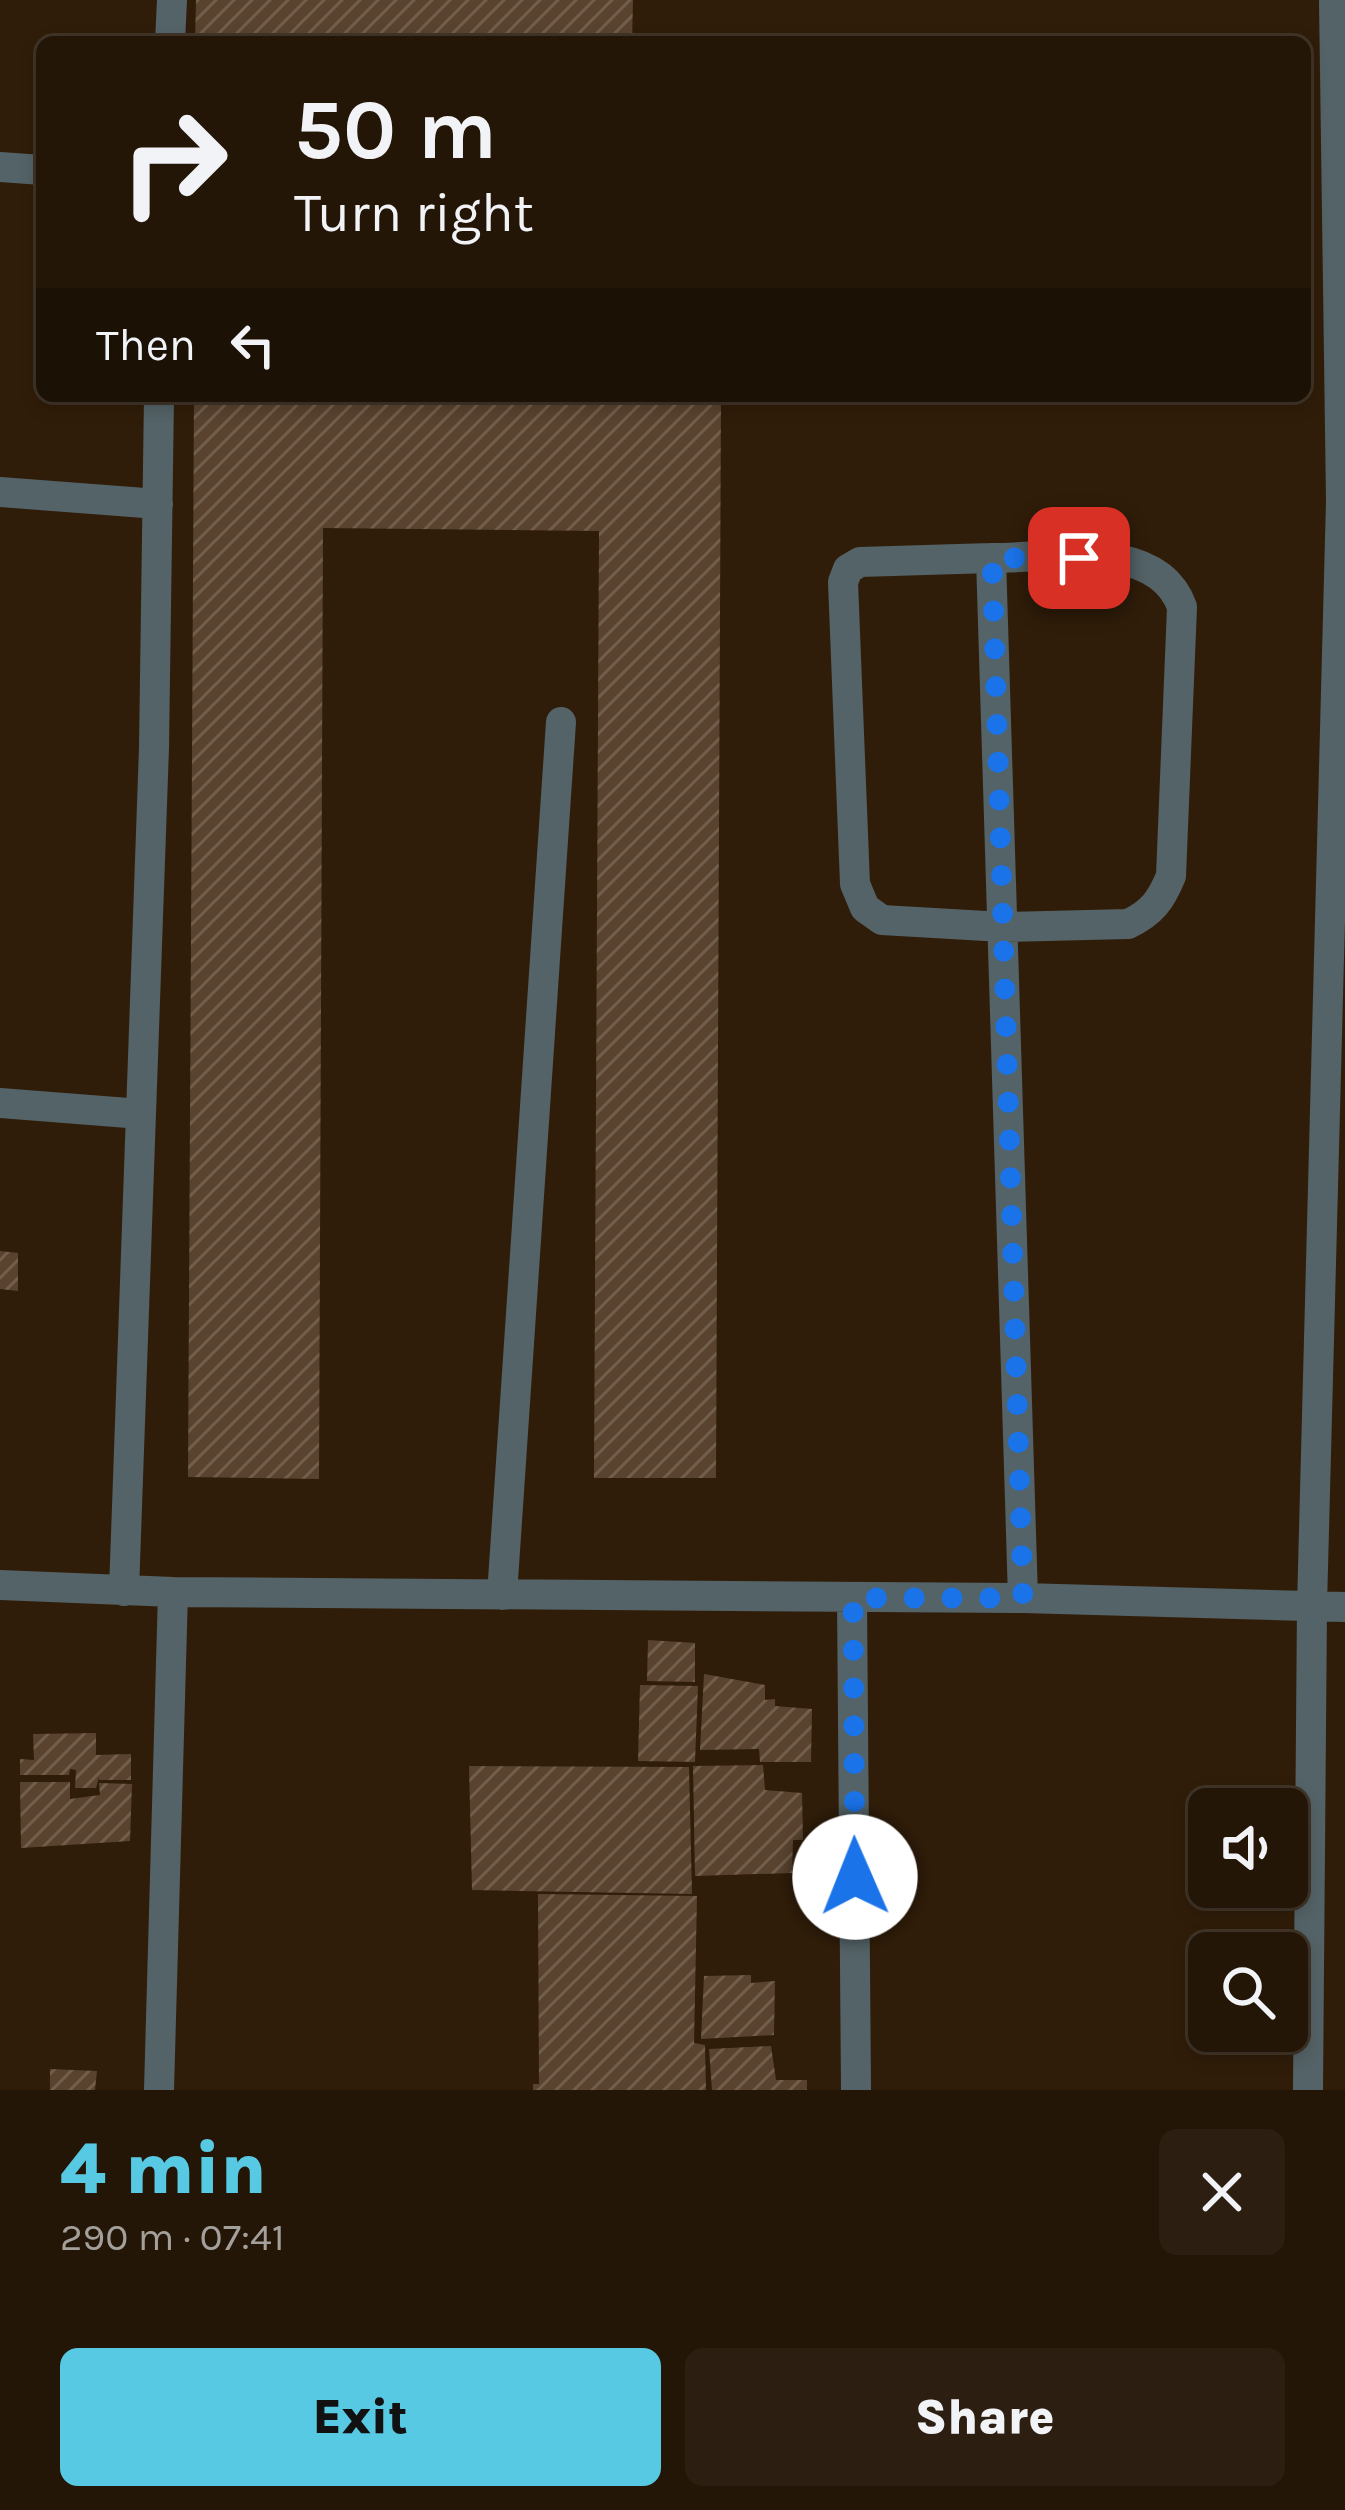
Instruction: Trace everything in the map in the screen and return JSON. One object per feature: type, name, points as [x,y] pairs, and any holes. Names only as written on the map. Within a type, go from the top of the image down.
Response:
[{"type":"street","points":[[170,36],[172,0]]},
{"type":"street","points":[[1308,2090],[1312,1606],[1338,914],[1341,703],[1343,501],[1334,0]]},
{"type":"street","points":[[0,167],[36,170]]},
{"type":"street","points":[[124,1591],[159,402]]},
{"type":"street","points":[[0,492],[158,504]]},
{"type":"street","points":[[992,558],[1023,1598]]},
{"type":"street","points":[[1122,558],[1157,572],[1176,588],[1182,607],[1171,876],[1160,900],[1146,916],[1128,924],[1003,927],[882,920],[865,908],[855,884],[843,582],[848,569],[860,562],[1122,558]]},
{"type":"street","points":[[502,1595],[561,722]]},
{"type":"street","points":[[0,1103],[141,1114]]},
{"type":"street","points":[[0,1586],[173,1592],[1023,1598],[1345,1607]]},
{"type":"street","points":[[159,2090],[173,1592]]},
{"type":"street","points":[[853,1598],[856,2090]]},
{"type":"building","points":[[196,0],[633,0],[632,36],[195,36]]},
{"type":"building","points":[[194,402],[721,402],[716,1478],[594,1478],[599,531],[323,528],[319,1479],[188,1477]]},
{"type":"building","points":[[0,1251],[18,1253],[18,1291],[0,1289]]},
{"type":"building","points":[[648,1640],[695,1643],[695,1682],[647,1681]]},
{"type":"building","points":[[704,1674],[765,1685],[765,1700],[775,1699],[775,1706],[812,1709],[811,1762],[760,1762],[759,1749],[700,1750]]},
{"type":"building","points":[[640,1685],[698,1686],[695,1762],[638,1761]]},
{"type":"building","points":[[96,1733],[96,1755],[131,1754],[131,1780],[99,1777],[96,1788],[75,1788],[76,1770],[70,1769],[69,1775],[20,1775],[20,1759],[34,1760],[33,1734]]},
{"type":"building","points":[[763,1765],[765,1790],[802,1793],[803,1840],[793,1840],[792,1873],[695,1876],[693,1766]]},
{"type":"building","points":[[469,1766],[689,1767],[692,1894],[472,1890]]},
{"type":"building","points":[[20,1782],[70,1782],[70,1799],[100,1795],[99,1783],[132,1784],[130,1841],[21,1848]]},
{"type":"building","points":[[538,1894],[697,1896],[694,2043],[705,2045],[706,2090],[533,2090],[533,2084],[539,2084]]},
{"type":"building","points":[[751,1975],[751,1983],[775,1981],[774,2035],[701,2039],[704,1976]]},
{"type":"building","points":[[771,2046],[776,2080],[807,2080],[807,2090],[712,2090],[709,2049]]},
{"type":"building","points":[[50,2069],[97,2071],[95,2090],[50,2090]]},
{"type":"route","points":[[855,1877],[853,1598],[1023,1598],[992,558],[1079,558]]}]
